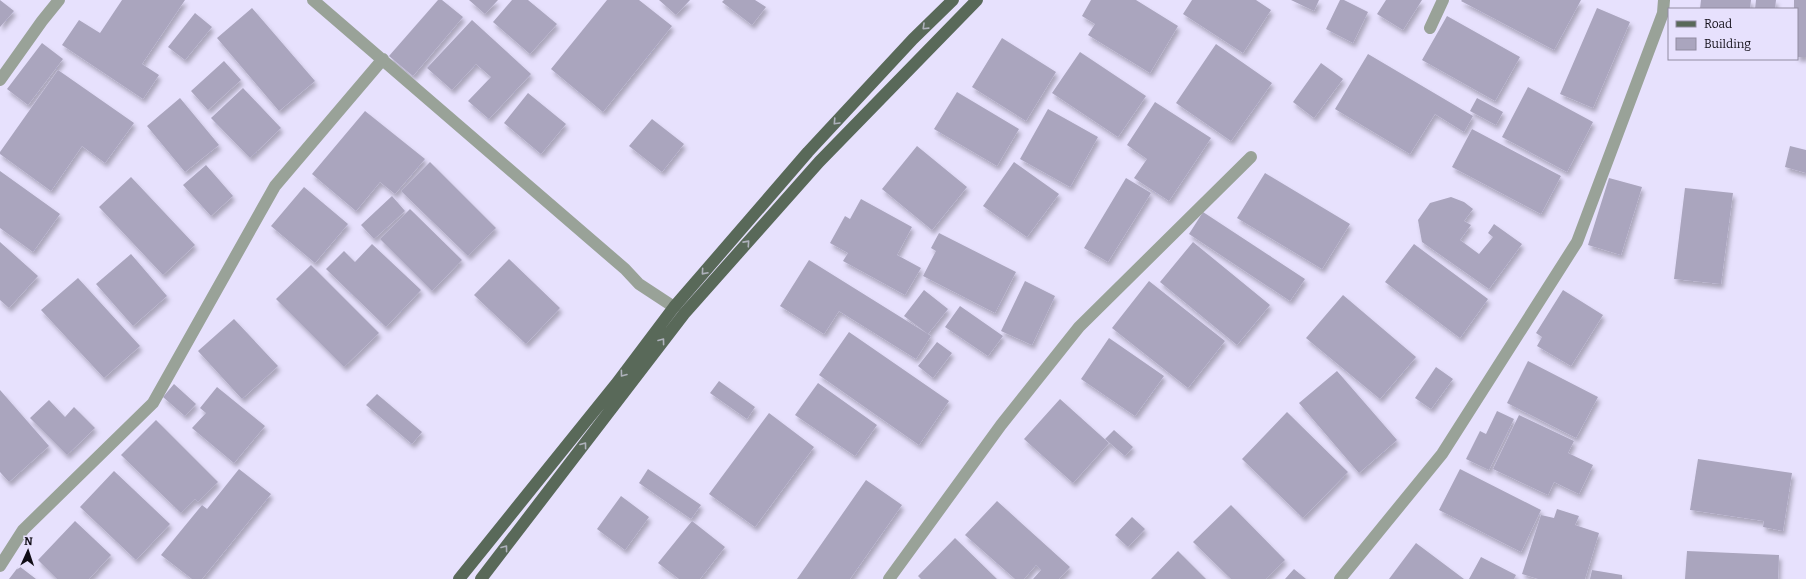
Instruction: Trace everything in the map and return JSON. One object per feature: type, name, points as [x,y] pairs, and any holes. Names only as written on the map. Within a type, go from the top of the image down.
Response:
[{"type":"main road","points":[[459,579],[616,384],[674,307],[808,152],[914,39],[953,0]]},
{"type":"main road","points":[[481,579],[684,314],[818,162],[977,0]]},
{"type":"street","points":[[0,80],[42,21],[59,0]]},
{"type":"street","points":[[313,0],[625,268],[640,284],[674,307]]},
{"type":"street","points":[[1430,28],[1444,0]]},
{"type":"street","points":[[1340,579],[1442,454],[1577,242],[1663,13],[1664,0]]},
{"type":"street","points":[[0,566],[23,530],[153,403],[275,186],[383,59]]},
{"type":"street","points":[[889,579],[1001,424],[1080,326],[1251,157]]},
{"type":"building","points":[[0,0],[14,11],[0,27]]},
{"type":"building","points":[[122,0],[185,0],[142,64],[159,75],[143,99],[62,45],[79,20],[100,33]]},
{"type":"building","points":[[438,0],[442,0],[463,17],[413,76],[389,56]]},
{"type":"building","points":[[469,0],[498,0],[485,14]]},
{"type":"building","points":[[512,0],[528,0],[557,24],[530,54],[493,22]]},
{"type":"building","points":[[607,0],[639,0],[672,26],[603,112],[551,69]]},
{"type":"building","points":[[659,0],[690,0],[676,15]]},
{"type":"building","points":[[724,0],[755,0],[766,7],[752,25],[722,2]]},
{"type":"building","points":[[1091,0],[1136,0],[1178,26],[1150,73],[1088,35],[1095,24],[1082,16]]},
{"type":"building","points":[[1192,0],[1256,0],[1271,10],[1243,53],[1183,14]]},
{"type":"building","points":[[1291,0],[1319,0],[1314,11]]},
{"type":"building","points":[[1340,0],[1344,0],[1368,12],[1353,43],[1326,29]]},
{"type":"building","points":[[1386,0],[1422,0],[1403,30],[1377,14]]},
{"type":"building","points":[[1581,0],[1554,50],[1461,1]]},
{"type":"building","points":[[1701,0],[1751,0],[1750,8],[1700,8]]},
{"type":"building","points":[[1756,0],[1776,0],[1775,8],[1755,8]]},
{"type":"building","points":[[1794,0],[1806,0],[1806,57],[1798,57],[1798,8],[1794,8]]},
{"type":"building","points":[[252,8],[315,81],[279,111],[217,38]]},
{"type":"building","points":[[1597,8],[1630,22],[1593,108],[1560,94]]},
{"type":"building","points":[[195,13],[212,27],[185,60],[168,47]]},
{"type":"building","points":[[1447,16],[1520,57],[1495,101],[1422,60]]},
{"type":"building","points":[[472,20],[531,74],[489,119],[468,101],[491,77],[476,64],[452,90],[427,68]]},
{"type":"building","points":[[1002,38],[1056,72],[1026,121],[972,87]]},
{"type":"building","points":[[42,43],[63,59],[28,105],[7,89]]},
{"type":"building","points":[[1216,44],[1272,83],[1231,141],[1176,103]]},
{"type":"building","points":[[1080,52],[1146,96],[1118,137],[1052,93]]},
{"type":"building","points":[[1368,54],[1473,116],[1464,132],[1435,114],[1410,154],[1335,109]]},
{"type":"building","points":[[224,61],[241,80],[208,110],[191,91]]},
{"type":"building","points":[[1321,63],[1343,79],[1314,118],[1293,102]]},
{"type":"building","points":[[58,70],[134,123],[105,163],[82,146],[51,191],[0,154],[0,152]]},
{"type":"building","points":[[1528,87],[1593,122],[1567,172],[1502,137]]},
{"type":"building","points":[[243,88],[281,128],[250,158],[211,118]]},
{"type":"building","points":[[957,92],[1019,129],[997,166],[934,129]]},
{"type":"building","points":[[528,93],[566,124],[541,154],[504,123]]},
{"type":"building","points":[[180,98],[219,145],[185,172],[147,126]]},
{"type":"building","points":[[1477,98],[1503,112],[1496,125],[1470,111]]},
{"type":"building","points":[[1155,102],[1211,138],[1169,201],[1134,178],[1147,159],[1127,145]]},
{"type":"building","points":[[1048,109],[1098,137],[1070,187],[1020,159]]},
{"type":"building","points":[[365,111],[425,159],[395,194],[380,182],[356,211],[312,174]]},
{"type":"building","points":[[652,119],[684,144],[662,172],[629,146]]},
{"type":"building","points":[[1472,129],[1561,176],[1541,214],[1452,167]]},
{"type":"building","points":[[917,146],[967,187],[932,230],[882,189]]},
{"type":"building","points":[[1790,146],[1806,150],[1806,173],[1785,167]]},
{"type":"building","points":[[430,162],[496,228],[468,256],[401,191]]},
{"type":"building","points":[[1014,162],[1059,194],[1027,237],[983,206]]},
{"type":"building","points":[[206,165],[233,196],[211,216],[183,185]]},
{"type":"building","points":[[0,171],[60,214],[33,252],[0,228]]},
{"type":"building","points":[[1265,173],[1350,224],[1322,269],[1237,218]]},
{"type":"building","points":[[131,177],[195,245],[163,275],[99,207]]},
{"type":"building","points":[[1126,178],[1151,193],[1108,262],[1084,248]]},
{"type":"building","points":[[1609,178],[1642,187],[1621,255],[1588,245]]},
{"type":"building","points":[[304,187],[348,224],[315,263],[271,226]]},
{"type":"building","points":[[1685,188],[1733,193],[1721,284],[1674,279]]},
{"type":"building","points":[[392,196],[405,211],[374,239],[361,225]]},
{"type":"building","points":[[1451,197],[1464,202],[1473,209],[1464,221],[1471,225],[1460,240],[1479,254],[1493,237],[1488,233],[1494,224],[1522,244],[1489,289],[1422,242],[1418,220],[1430,203]]},
{"type":"building","points":[[861,199],[912,227],[897,255],[921,268],[905,295],[843,261],[848,253],[830,243],[845,216],[850,219]]},
{"type":"building","points":[[410,209],[462,260],[432,291],[380,239]]},
{"type":"building","points":[[1203,212],[1305,279],[1290,301],[1189,234]]},
{"type":"building","points":[[939,233],[1016,272],[995,313],[923,276],[936,251],[931,248]]},
{"type":"building","points":[[0,242],[38,276],[9,308],[0,300]]},
{"type":"building","points":[[1193,242],[1270,305],[1237,345],[1160,282]]},
{"type":"building","points":[[372,244],[421,290],[386,327],[326,269],[344,251],[355,262]]},
{"type":"building","points":[[1414,244],[1488,299],[1460,338],[1385,282]]},
{"type":"building","points":[[131,254],[167,296],[133,326],[96,284]]},
{"type":"building","points":[[509,259],[560,308],[526,344],[474,295]]},
{"type":"building","points":[[809,260],[931,336],[916,359],[839,311],[824,334],[780,306]]},
{"type":"building","points":[[311,265],[379,333],[344,367],[276,299]]},
{"type":"building","points":[[78,278],[140,346],[104,378],[41,310]]},
{"type":"building","points":[[1025,281],[1055,296],[1032,345],[1001,331]]},
{"type":"building","points":[[1149,281],[1225,341],[1188,388],[1112,328]]},
{"type":"building","points":[[924,290],[948,309],[928,334],[904,316]]},
{"type":"building","points":[[1563,290],[1603,315],[1571,366],[1537,346],[1542,337],[1536,333]]},
{"type":"building","points":[[1343,295],[1416,357],[1380,399],[1306,338]]},
{"type":"building","points":[[960,306],[1003,336],[988,356],[945,327]]},
{"type":"building","points":[[234,319],[278,366],[242,399],[198,351]]},
{"type":"building","points":[[849,332],[949,401],[919,445],[819,375]]},
{"type":"building","points":[[1109,338],[1164,376],[1135,416],[1081,379]]},
{"type":"building","points":[[937,342],[952,353],[933,378],[918,366]]},
{"type":"building","points":[[1528,361],[1598,397],[1576,438],[1507,403]]},
{"type":"building","points":[[1436,367],[1453,379],[1431,409],[1415,398]]},
{"type":"building","points":[[1337,371],[1397,440],[1359,473],[1299,403]]},
{"type":"building","points":[[719,381],[755,407],[747,419],[710,393]]},
{"type":"building","points":[[818,383],[877,425],[855,456],[795,415]]},
{"type":"building","points":[[174,384],[196,404],[185,416],[163,397]]},
{"type":"building","points":[[217,387],[265,426],[234,463],[192,428],[206,413],[200,408]]},
{"type":"building","points":[[0,390],[49,446],[9,482],[0,472]]},
{"type":"building","points":[[377,394],[422,432],[412,444],[366,405]]},
{"type":"building","points":[[1060,399],[1109,443],[1073,483],[1024,439]]},
{"type":"building","points":[[49,400],[65,417],[74,407],[95,428],[67,455],[30,418]]},
{"type":"building","points":[[1497,411],[1514,419],[1489,470],[1466,459],[1480,431],[1486,434]]},
{"type":"building","points":[[1287,412],[1348,472],[1303,518],[1242,459]]},
{"type":"building","points":[[769,413],[814,447],[755,527],[709,494]]},
{"type":"building","points":[[1519,415],[1574,441],[1568,453],[1593,465],[1579,494],[1554,482],[1548,495],[1493,469]]},
{"type":"building","points":[[156,420],[218,482],[198,502],[195,499],[181,513],[121,455]]},
{"type":"building","points":[[1114,430],[1133,447],[1125,456],[1105,439]]},
{"type":"building","points":[[1698,459],[1792,473],[1783,531],[1763,527],[1764,521],[1690,510]]},
{"type":"building","points":[[239,469],[271,494],[202,579],[192,579],[161,555],[202,505],[207,509]]},
{"type":"building","points":[[648,469],[701,505],[691,519],[639,483]]},
{"type":"building","points":[[1460,469],[1541,510],[1521,552],[1439,510]]},
{"type":"building","points":[[114,471],[170,524],[136,560],[80,507]]},
{"type":"building","points":[[866,480],[902,505],[850,579],[797,579]]},
{"type":"building","points":[[621,496],[649,517],[625,550],[597,529]]},
{"type":"building","points":[[997,501],[1070,567],[1059,579],[1033,579],[1041,570],[1036,565],[1024,579],[1015,579],[965,535]]},
{"type":"building","points":[[1231,505],[1285,560],[1266,579],[1231,579],[1193,542]]},
{"type":"building","points":[[1557,509],[1579,516],[1575,525],[1599,533],[1585,579],[1538,579],[1522,574],[1541,515],[1554,518]]},
{"type":"building","points":[[1132,517],[1145,529],[1128,547],[1115,535]]},
{"type":"building","points":[[75,521],[111,555],[89,579],[57,579],[38,560]]},
{"type":"building","points":[[692,521],[725,547],[700,579],[679,579],[658,563]]},
{"type":"building","points":[[955,538],[997,579],[921,579],[918,576]]},
{"type":"building","points":[[1416,543],[1464,579],[1389,579]]},
{"type":"building","points":[[1178,551],[1206,579],[1151,579]]},
{"type":"building","points":[[1687,551],[1779,555],[1778,579],[1685,579]]},
{"type":"building","points":[[1481,557],[1516,575],[1514,579],[1469,579]]},
{"type":"building","points":[[19,566],[36,579],[9,579]]},
{"type":"building","points":[[1294,569],[1306,579],[1285,579]]},
{"type":"building","points":[[1592,570],[1622,575],[1622,579],[1590,579]]}]
